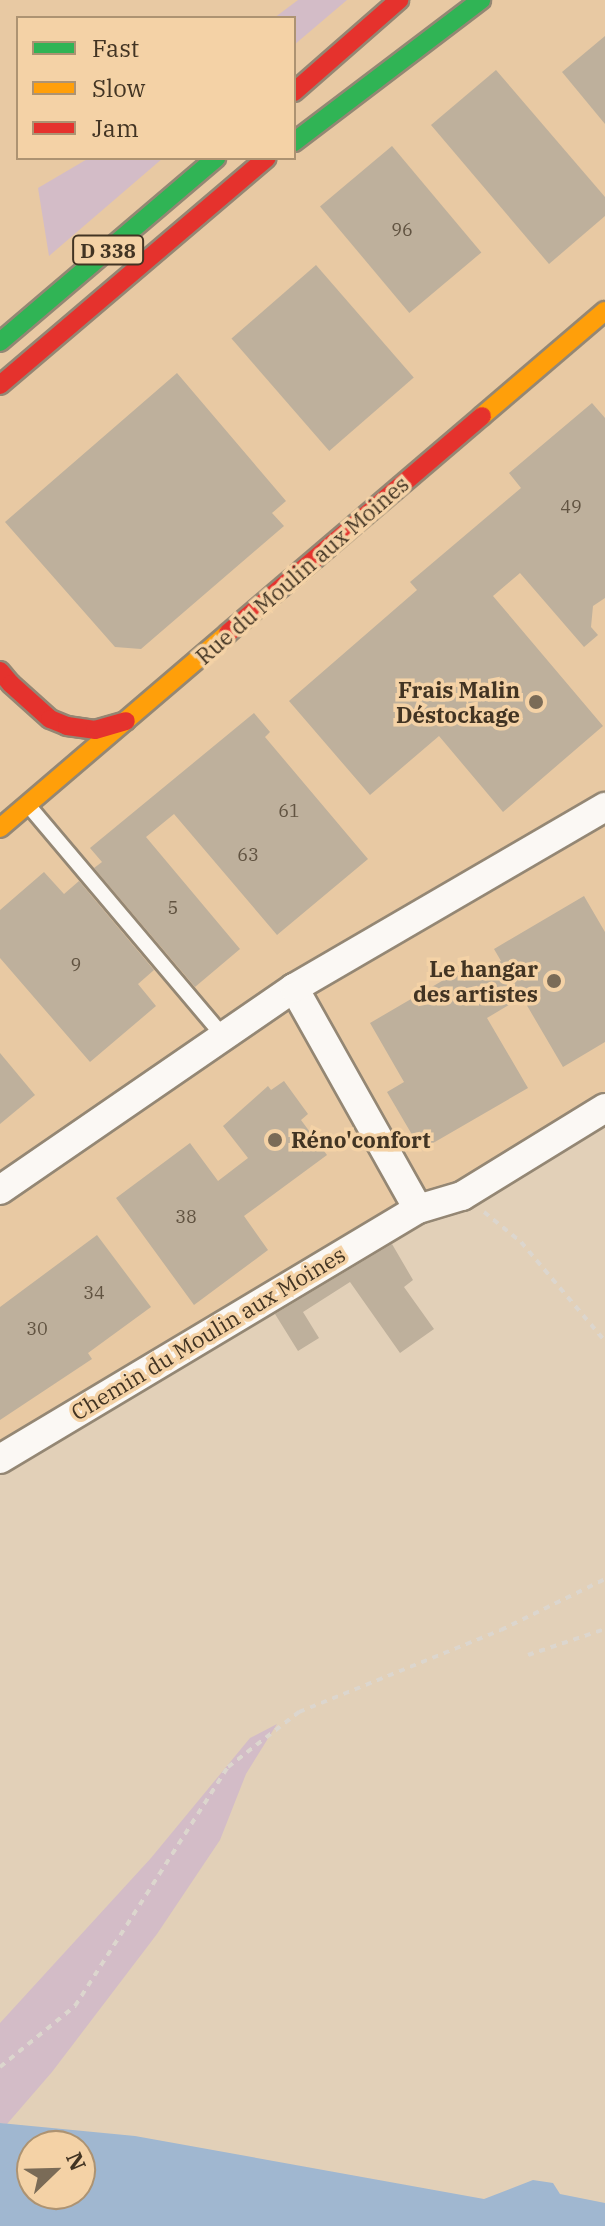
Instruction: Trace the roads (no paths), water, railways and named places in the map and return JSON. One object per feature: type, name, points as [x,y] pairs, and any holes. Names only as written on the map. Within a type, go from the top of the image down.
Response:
[{"type":"main road","points":[[296,90],[399,0]]},
{"type":"main road","points":[[296,133],[456,0]]},
{"type":"main road","points":[[296,140],[481,0]]},
{"type":"main road","points":[[24,294],[70,263],[187,160]]},
{"type":"main road","name":"D 338","points":[[0,342],[214,160]]},
{"type":"main road","name":"D 338","points":[[0,385],[265,160]]},
{"type":"main road","points":[[197,217],[271,160]]},
{"type":"main road","name":"Rue du Moulin aux Moines","points":[[0,828],[605,311]]},
{"type":"main road","points":[[5,678],[50,719],[67,726],[95,730],[126,721]]},
{"type":"main road","points":[[5,678],[46,751],[33,800]]},
{"type":"street","points":[[0,1190],[294,988],[605,807]]},
{"type":"street","points":[[294,988],[418,1209]]},
{"type":"street","name":"Chemin du Moulin aux Moines","points":[[0,1459],[418,1209],[462,1196],[605,1108]]},
{"type":"lane","points":[[33,800],[223,1036]]},
{"type":"water","points":[[0,2123],[73,2130],[16,2130],[16,2210],[96,2210],[96,2132],[135,2136],[484,2199],[533,2180],[553,2183],[560,2194],[605,2203],[605,2226],[0,2226]]},
{"type":"place","name":"Frais Malin Déstockage","points":[[536,702]]},
{"type":"place","name":"Le hangar des artistes","points":[[554,981]]},
{"type":"place","name":"Réno'confort","points":[[275,1140]]}]
